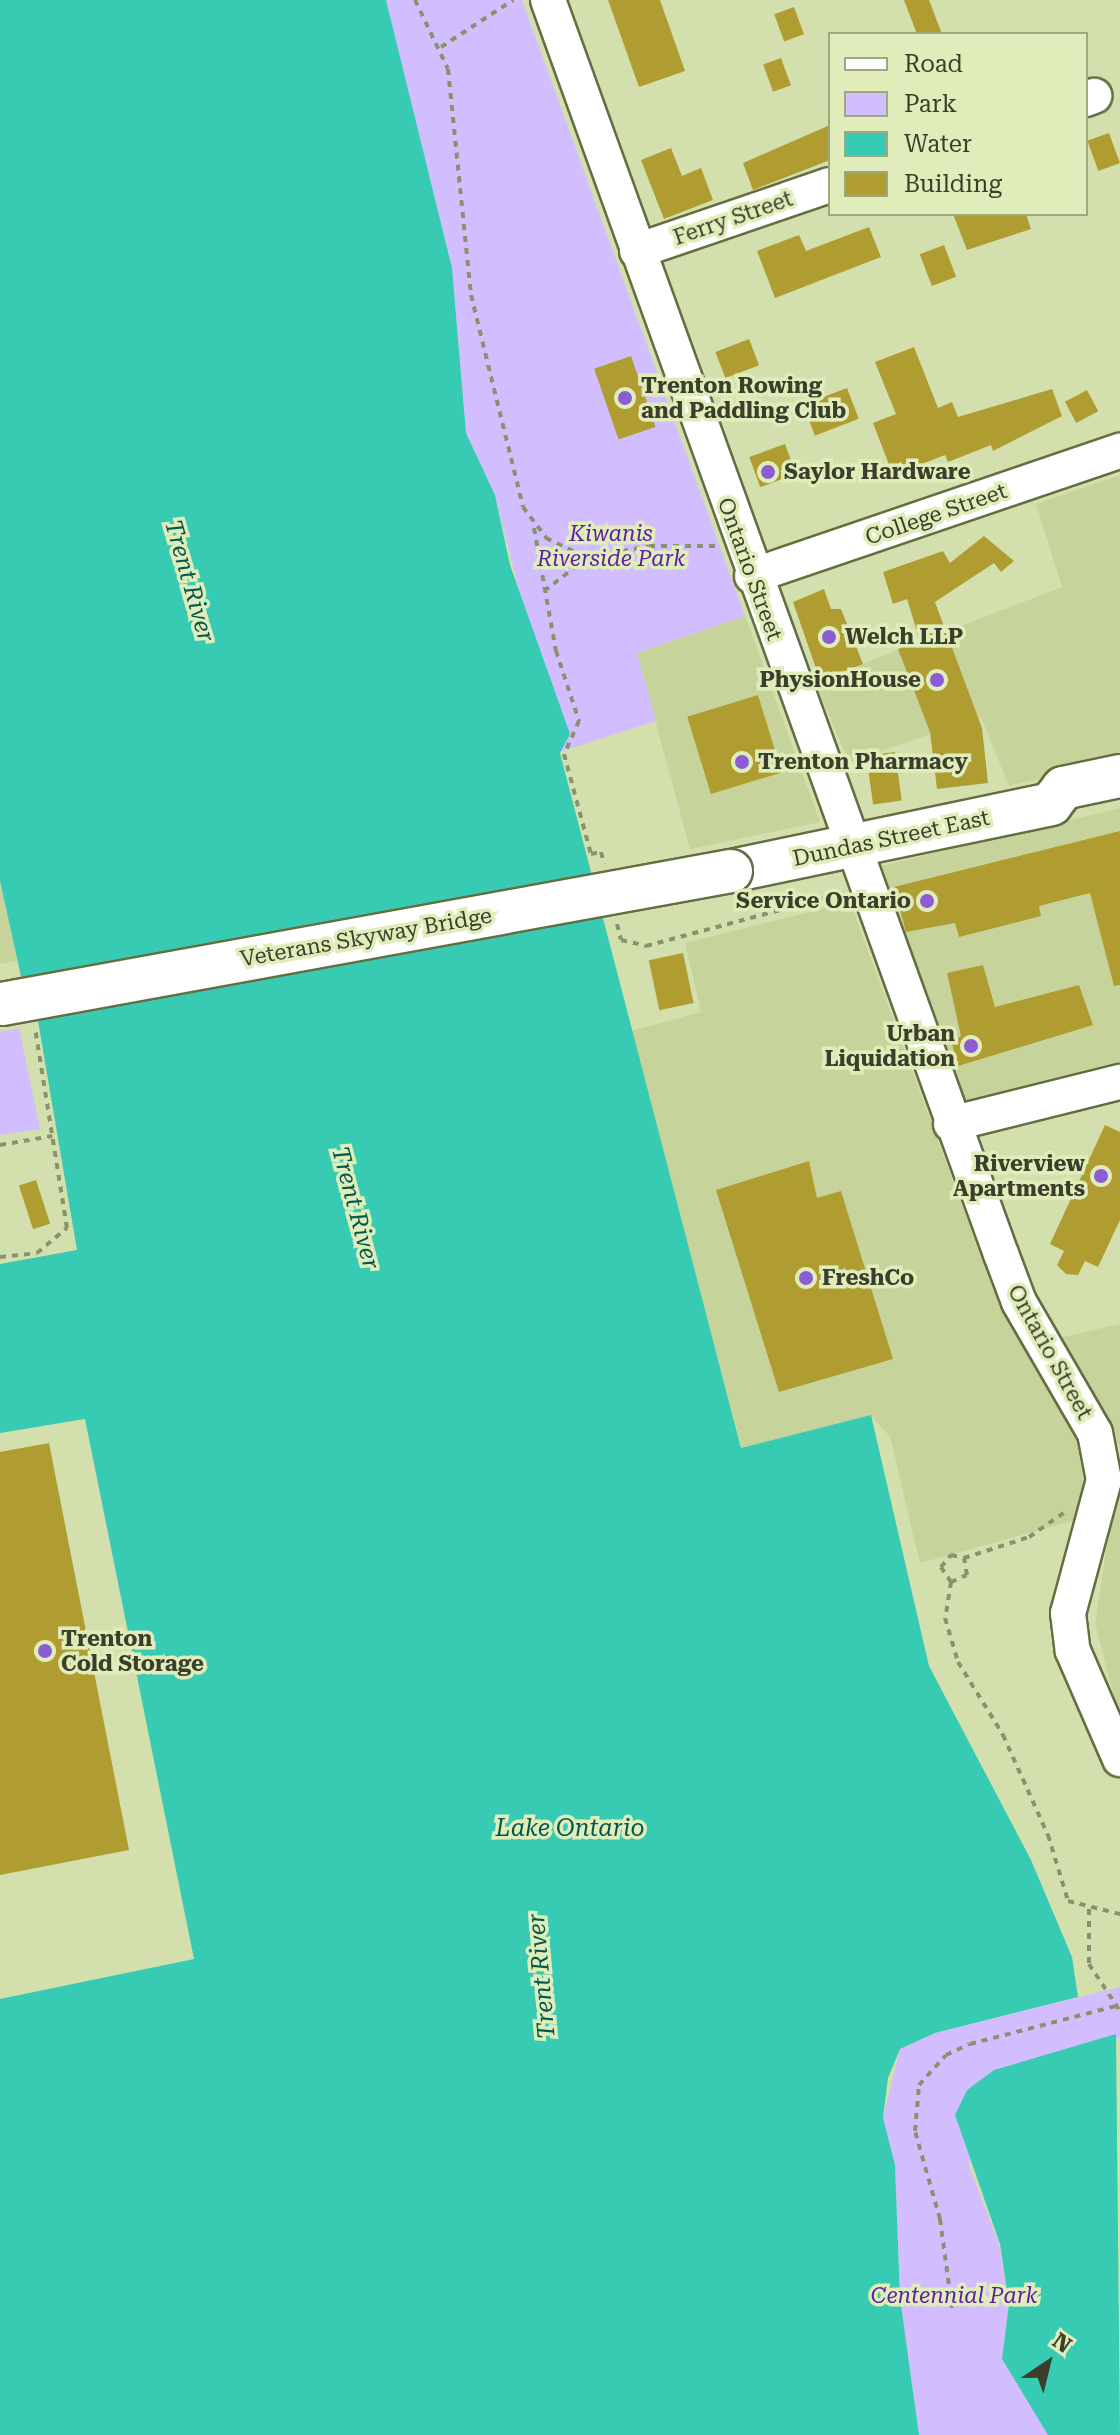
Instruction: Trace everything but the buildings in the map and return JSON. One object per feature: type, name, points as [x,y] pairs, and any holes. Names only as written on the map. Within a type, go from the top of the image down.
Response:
[{"type":"main road","name":"Dundas Street East","points":[[731,871],[1051,804],[1063,788],[1120,776]]},
{"type":"main road","name":"Dundas Street East","points":[[1051,804],[1069,814],[1120,802]]},
{"type":"main road","name":"Veterans Skyway Bridge","points":[[9,1011],[731,871]]},
{"type":"street","name":"Ontario Street","points":[[548,0],[849,848],[951,1124],[1019,1302],[1095,1433],[1104,1480],[1068,1613],[1073,1651],[1120,1759]]},
{"type":"street","name":"Ferry Street","points":[[637,251],[828,186]]},
{"type":"street","name":"College Street","points":[[752,576],[1120,451]]},
{"type":"street","points":[[951,1124],[1120,1082]]},
{"type":"path","points":[[415,0],[441,47],[471,295],[510,470],[534,525],[544,591],[576,732],[564,754],[587,842]]},
{"type":"path","points":[[441,47],[513,0]]},
{"type":"path","points":[[534,525],[587,558]]},
{"type":"path","points":[[544,591],[587,558],[739,539]]},
{"type":"path","points":[[0,1257],[37,1253],[67,1228],[34,1026],[9,1011]]},
{"type":"path","points":[[0,1145],[52,1136]]},
{"type":"path","points":[[1104,1480],[1029,1537],[964,1558],[944,1560],[951,1582],[945,1618],[958,1662],[1003,1735],[1048,1835],[1068,1901],[1089,1909],[1120,1914]]},
{"type":"path","points":[[951,1582],[967,1575],[964,1558]]},
{"type":"path","points":[[952,2308],[940,2219],[915,2131],[919,2085],[946,2055],[970,2044],[1118,2007],[1089,1964],[1089,1909]]},
{"type":"shaded area","points":[[1120,475],[1120,759],[1009,786],[981,717],[849,762],[815,682],[1062,587],[1036,504]]},
{"type":"shaded area","points":[[745,616],[820,822],[690,849],[637,653]]},
{"type":"shaded area","points":[[1120,808],[1120,1061],[962,1101],[873,868]]},
{"type":"shaded area","points":[[0,881],[17,961],[0,964]]},
{"type":"shaded area","points":[[850,902],[993,1290],[1086,1433],[1083,1518],[920,1563],[890,1437],[871,1415],[742,1449],[631,1031],[701,1012],[685,943]]},
{"type":"shaded area","points":[[1120,1324],[1120,1448],[1054,1339]]},
{"type":"shaded area","points":[[1120,1464],[1120,1719],[1095,1623]]},
{"type":"green space","name":"Kiwanis Riverside Park","points":[[386,0],[522,0],[745,616],[637,653],[656,721],[560,752],[495,495],[466,433],[452,268]]},
{"type":"green space","points":[[19,1028],[40,1129],[0,1135],[0,1032]]},
{"type":"green space","name":"Centennial Park","points":[[1120,1987],[1120,2036],[968,2163],[999,2244],[1009,2304],[1002,2359],[1048,2435],[919,2435],[900,2298],[895,2165],[883,2118],[900,2049],[935,2033]]},
{"type":"water","name":"Lake Ontario","points":[[0,0],[386,0],[452,268],[466,433],[495,495],[510,565],[570,734],[560,753],[741,1448],[871,1415],[929,1666],[1031,1860],[1072,1957],[1078,1997],[935,2033],[900,2049],[888,2078],[883,2118],[895,2165],[900,2298],[919,2435],[0,2435],[0,1999],[194,1959],[85,1419],[0,1433],[0,1264],[77,1250],[38,1021],[31,1022],[0,881]]},
{"type":"water","points":[[1116,2034],[1120,2435],[1048,2435],[1002,2359],[1009,2304],[1000,2244],[955,2115],[967,2090],[994,2070]]},
{"type":"place","name":"Trenton Rowing and Paddling Club","points":[[625,398]]},
{"type":"place","name":"Saylor Hardware","points":[[768,472]]},
{"type":"place","name":"Welch LLP","points":[[829,637]]},
{"type":"place","name":"PhysionHouse","points":[[937,680]]},
{"type":"place","name":"Trenton Pharmacy","points":[[742,762]]},
{"type":"place","name":"Service Ontario","points":[[927,901]]},
{"type":"place","name":"Urban Liquidation","points":[[971,1046]]},
{"type":"place","name":"Riverview Apartments","points":[[1101,1176]]},
{"type":"place","name":"FreshCo","points":[[806,1278]]},
{"type":"place","name":"Trenton Cold Storage","points":[[45,1651]]},
{"type":"water label","name":"Trent River","points":[[189,581]]},
{"type":"water label","name":"Trent River","points":[[355,1208]]},
{"type":"water label","name":"Trent River","points":[[542,1976]]}]
